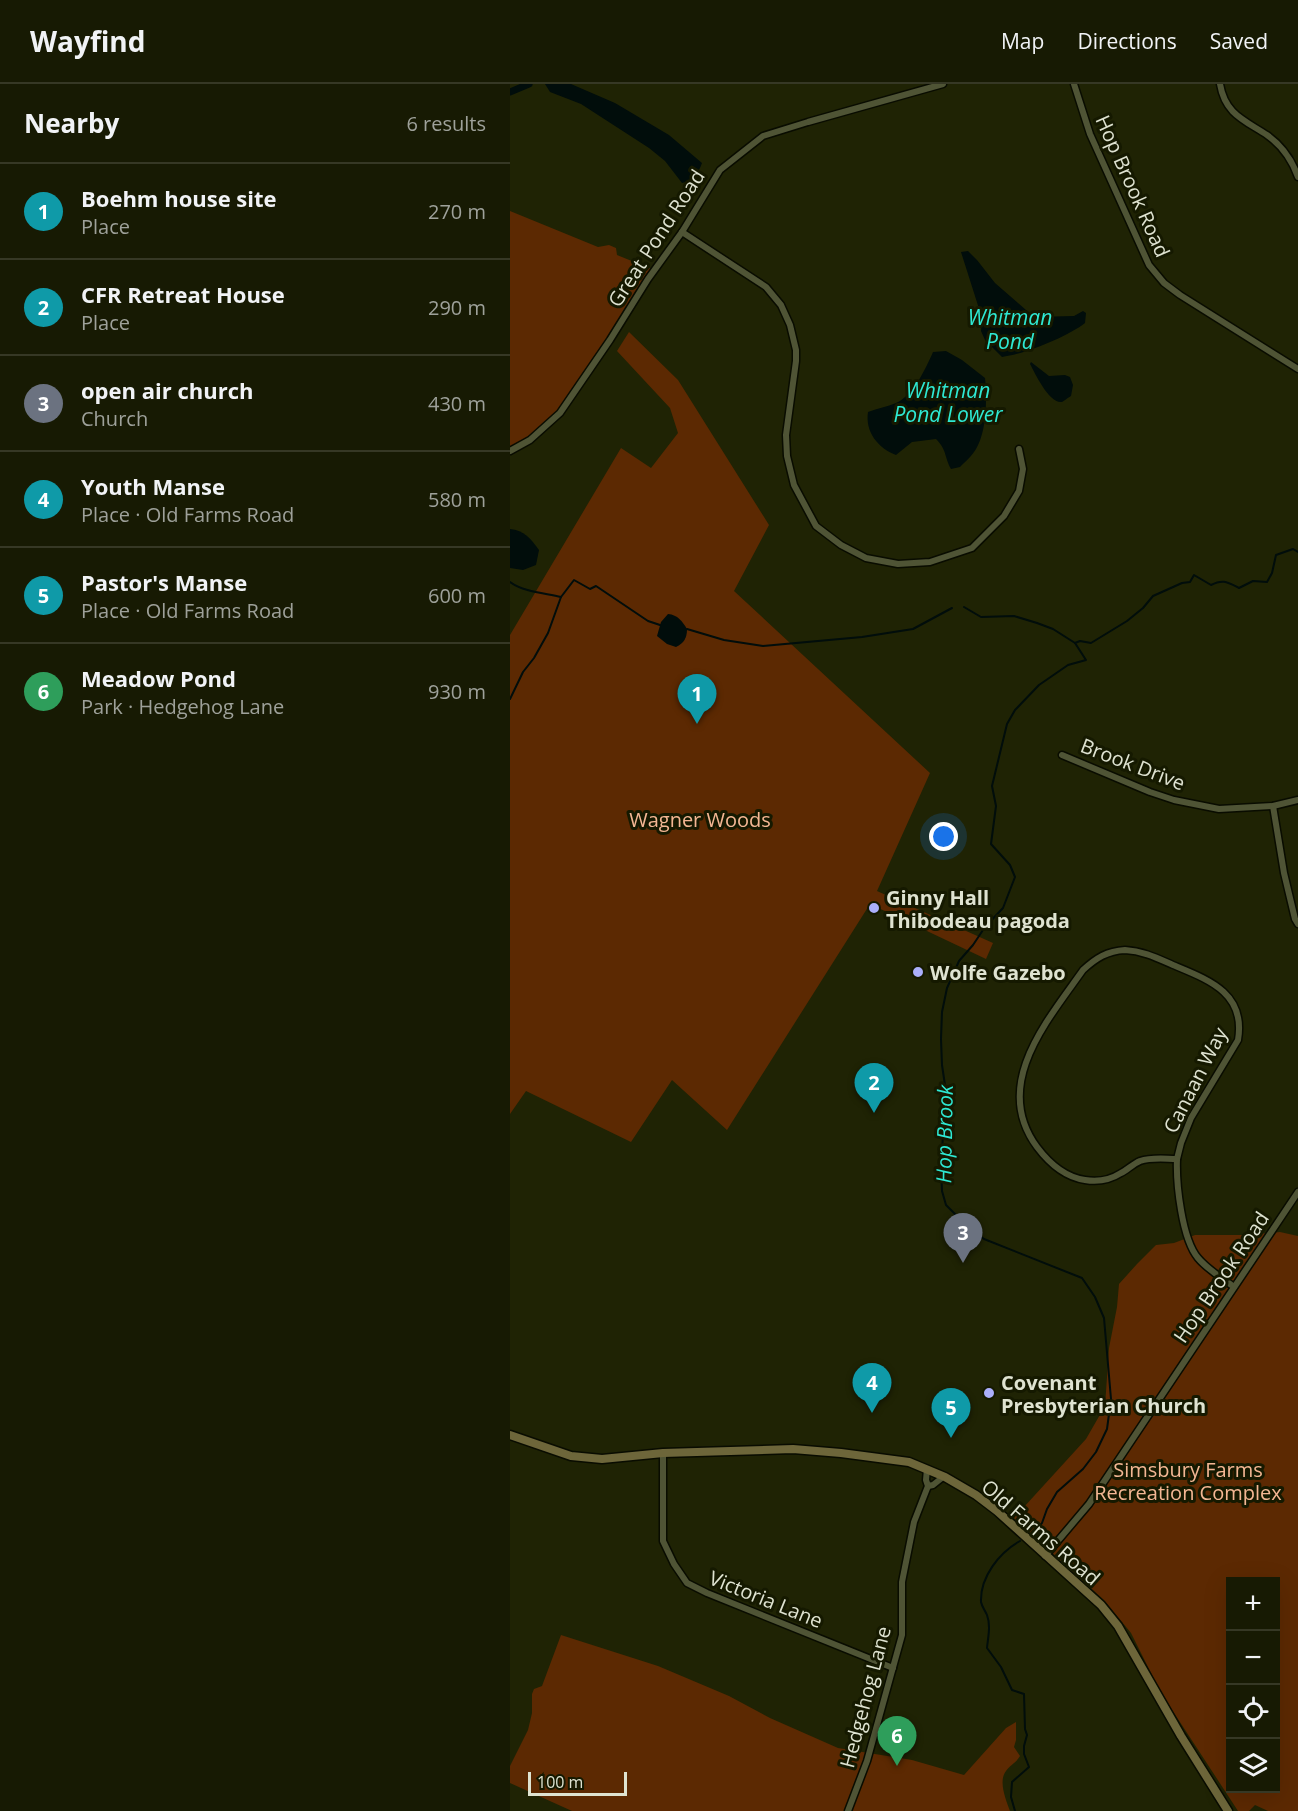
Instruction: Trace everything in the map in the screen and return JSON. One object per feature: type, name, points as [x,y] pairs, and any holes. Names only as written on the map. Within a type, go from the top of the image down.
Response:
[{"type":"street","name":"Great Pond Road","points":[[510,451],[530,440],[560,413],[609,342],[648,279],[682,232],[720,170],[764,136],[943,84]]},
{"type":"street","name":"Hop Brook Road","points":[[1074,84],[1090,134],[1149,265],[1164,283],[1180,295],[1298,369]]},
{"type":"street","points":[[1220,84],[1231,111],[1278,145],[1288,157],[1298,177]]},
{"type":"street","points":[[682,232],[766,287],[781,305],[790,325],[796,350],[786,435],[789,471],[816,526],[841,545],[866,558],[898,564],[930,562],[972,548],[1004,516],[1018,491],[1023,469],[1019,449]]},
{"type":"street","name":"Brook Drive","points":[[1062,755],[1150,792],[1174,800],[1219,809],[1274,806],[1298,800]]},
{"type":"street","points":[[1274,806],[1284,873],[1298,924]]},
{"type":"street","name":"Canaan Way","points":[[1177,1160],[1140,1161],[1108,1179],[1085,1180],[1072,1177],[1050,1162],[1028,1131],[1020,1098],[1021,1076],[1027,1057],[1040,1033],[1083,970],[1105,954],[1137,950],[1193,973],[1220,988],[1229,998],[1239,1016],[1241,1026],[1238,1040],[1191,1118],[1177,1160],[1184,1219],[1196,1256],[1234,1287]]},
{"type":"street","name":"Hop Brook Road","points":[[1045,1556],[1089,1504],[1298,1192]]},
{"type":"street","name":"Old Farms Road","points":[[510,1436],[571,1456],[602,1459],[663,1453],[793,1449],[841,1453],[909,1462],[943,1477],[976,1495],[997,1511],[1101,1605],[1119,1626],[1181,1736],[1228,1811]]},
{"type":"street","name":"Victoria Lane","points":[[663,1453],[663,1540],[674,1564],[687,1583],[717,1598],[893,1668]]},
{"type":"street","name":"Hedgehog Lane","points":[[848,1811],[867,1761],[902,1635],[902,1582],[914,1522],[928,1486],[927,1469]]},
{"type":"street","points":[[928,1486],[943,1477]]},
{"type":"green space","points":[[510,211],[598,247],[609,245],[616,248],[617,255],[654,270],[560,413],[530,440],[510,451]]},
{"type":"green space","name":"Wagner Woods","points":[[629,332],[678,380],[769,525],[734,591],[930,773],[877,891],[993,943],[986,959],[870,904],[727,1130],[672,1080],[631,1142],[526,1091],[510,1114],[510,635],[621,448],[651,468],[678,433],[670,408],[617,351]]},
{"type":"green space","name":"Simsbury Farms Recreation Complex","points":[[1280,1232],[1298,1236],[1298,1811],[1268,1811],[1255,1805],[1249,1811],[1238,1811],[1226,1793],[1280,1793],[1280,1577],[1226,1577],[1226,1793],[1161,1693],[1131,1633],[1104,1600],[1014,1518],[1086,1439],[1105,1406],[1109,1348],[1119,1284],[1156,1245],[1174,1243],[1195,1235]]},
{"type":"green space","points":[[561,1635],[658,1666],[729,1696],[770,1718],[838,1748],[912,1760],[964,1775],[1006,1728],[1016,1722],[1014,1747],[1020,1756],[1006,1771],[1003,1780],[1010,1811],[572,1811],[510,1783],[510,1766],[528,1730],[532,1713],[532,1694],[534,1689],[542,1686]]},
{"type":"water","points":[[545,84],[571,84],[615,103],[669,135],[702,163],[699,170],[692,179],[682,183],[665,161],[649,148],[581,104],[550,92]]},
{"type":"water","name":"Whitman Pond","points":[[968,251],[995,283],[1034,317],[1074,316],[1083,311],[1086,313],[1085,323],[1068,334],[1045,344],[1002,357],[985,340],[981,331],[982,318],[961,252]]},
{"type":"water","name":"Whitman Pond Lower","points":[[946,351],[985,378],[986,386],[985,415],[980,442],[973,454],[960,467],[951,469],[944,450],[936,439],[912,442],[896,455],[878,444],[871,433],[868,419],[868,412],[896,403],[908,394],[927,366],[933,352]]},
{"type":"water","points":[[1031,362],[1049,376],[1070,377],[1073,385],[1071,396],[1062,402],[1052,398],[1039,381]]},
{"type":"water","points":[[510,529],[523,533],[539,550],[536,565],[523,570],[510,568]]},
{"type":"water","points":[[668,614],[679,619],[687,629],[684,640],[676,647],[667,644],[657,636],[661,622]]},
{"type":"waterway","points":[[510,92],[529,84]]},
{"type":"waterway","name":"Hop Brook","points":[[1033,1535],[1042,1523],[1057,1492],[1083,1469],[1096,1452],[1107,1429],[1111,1399],[1104,1318],[1095,1297],[1082,1278],[984,1239],[946,1205],[942,1191],[943,1135],[949,1112],[942,1065],[941,1039],[942,1012],[947,988],[959,961],[1003,908],[1015,877],[1010,865],[991,844],[996,806],[992,786],[1007,724],[1015,710],[1039,685],[1068,665],[1086,660],[1075,643],[1080,641],[1091,643],[1127,621],[1153,596],[1182,583],[1190,582],[1194,575],[1211,585],[1225,582],[1239,588],[1253,581],[1267,582],[1272,573],[1276,555],[1293,549],[1298,552]]},
{"type":"waterway","points":[[510,699],[523,672],[548,633],[561,597],[574,580],[590,589],[596,586],[648,621],[660,625]]},
{"type":"waterway","points":[[510,582],[528,590],[561,597]]},
{"type":"waterway","points":[[964,607],[981,617],[1014,616],[1037,623],[1053,629],[1075,643]]},
{"type":"waterway","points":[[687,629],[724,640],[763,646],[862,637],[913,629],[952,608]]},
{"type":"waterway","name":"Hop Brook","points":[[1015,1811],[1011,1797],[1012,1782],[1029,1767],[1024,1754],[1027,1735],[1024,1694],[1012,1690],[1001,1667],[987,1648],[989,1623],[981,1602],[984,1584],[992,1567],[1005,1552],[1020,1541]]},
{"type":"place","name":"Boehm house site","points":[[697,724]]},
{"type":"place","name":"Ginny Hall Thibodeau pagoda","points":[[874,908]]},
{"type":"place","name":"Wolfe Gazebo","points":[[918,972]]},
{"type":"place","name":"CFR Retreat House","points":[[874,1113]]},
{"type":"place","name":"open air church","points":[[963,1263]]},
{"type":"place","name":"Covenant Presbyterian Church","points":[[989,1393]]},
{"type":"place","name":"Youth Manse","points":[[872,1413]]},
{"type":"place","name":"Pastor's Manse","points":[[951,1438]]},
{"type":"place","name":"Meadow Pond","points":[[897,1766]]}]
